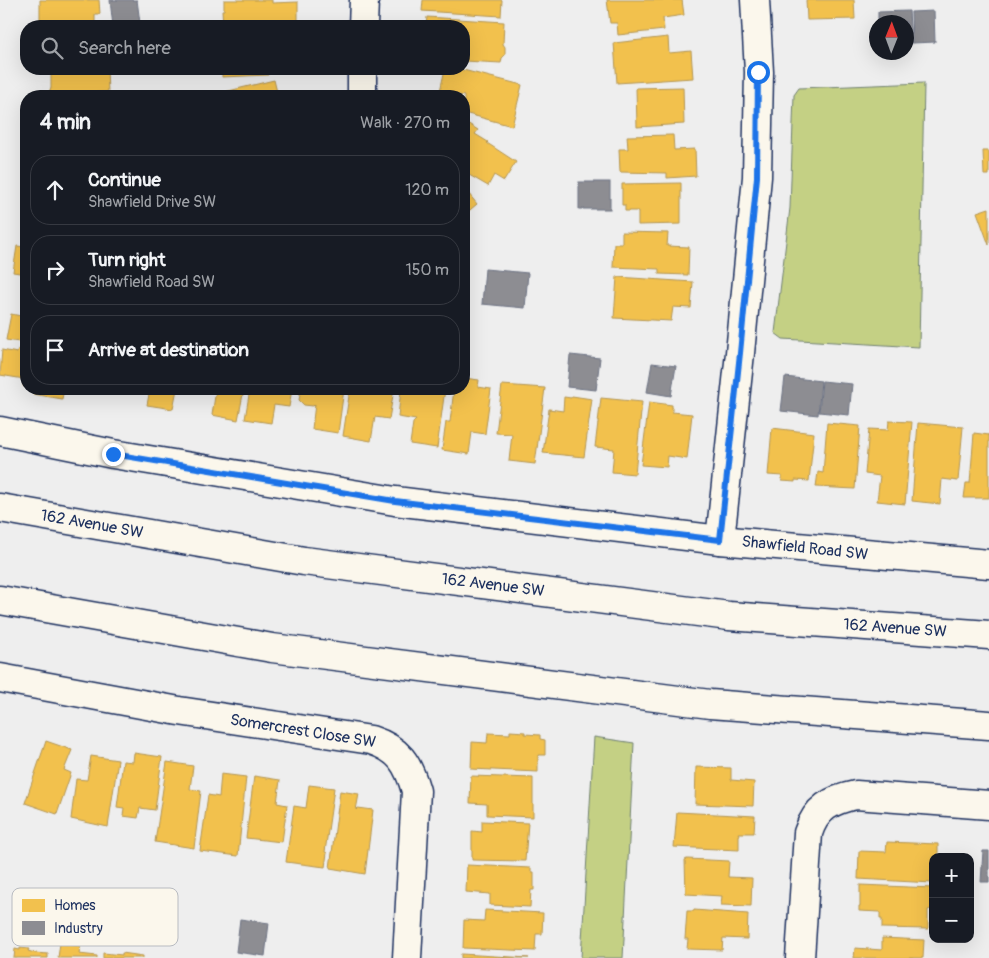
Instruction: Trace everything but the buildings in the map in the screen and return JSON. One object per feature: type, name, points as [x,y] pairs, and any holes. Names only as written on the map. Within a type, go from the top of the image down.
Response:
[{"type":"street","points":[[363,20],[364,0]]},
{"type":"street","points":[[720,540],[757,177],[758,72],[755,0]]},
{"type":"street","points":[[362,75],[362,90]]},
{"type":"street","name":"Shawfield Road SW","points":[[0,431],[122,455],[395,501],[720,540],[989,564]]},
{"type":"street","name":"162 Avenue SW","points":[[0,508],[304,561],[728,616],[989,635]]},
{"type":"street","points":[[0,600],[272,648],[710,704],[989,725]]},
{"type":"street","name":"Somercrest Close SW","points":[[0,678],[179,711],[372,740],[386,745],[405,762],[412,775],[416,790],[407,958]]},
{"type":"street","points":[[800,958],[808,834],[811,824],[824,807],[837,799],[856,795],[989,805]]},
{"type":"green space","points":[[924,83],[919,347],[783,339],[775,333],[790,208],[794,95],[799,88]]},
{"type":"green space","points":[[594,737],[634,743],[623,958],[581,958]]},
{"type":"route","points":[[113,454],[395,501],[720,540],[757,177],[758,72]]}]
